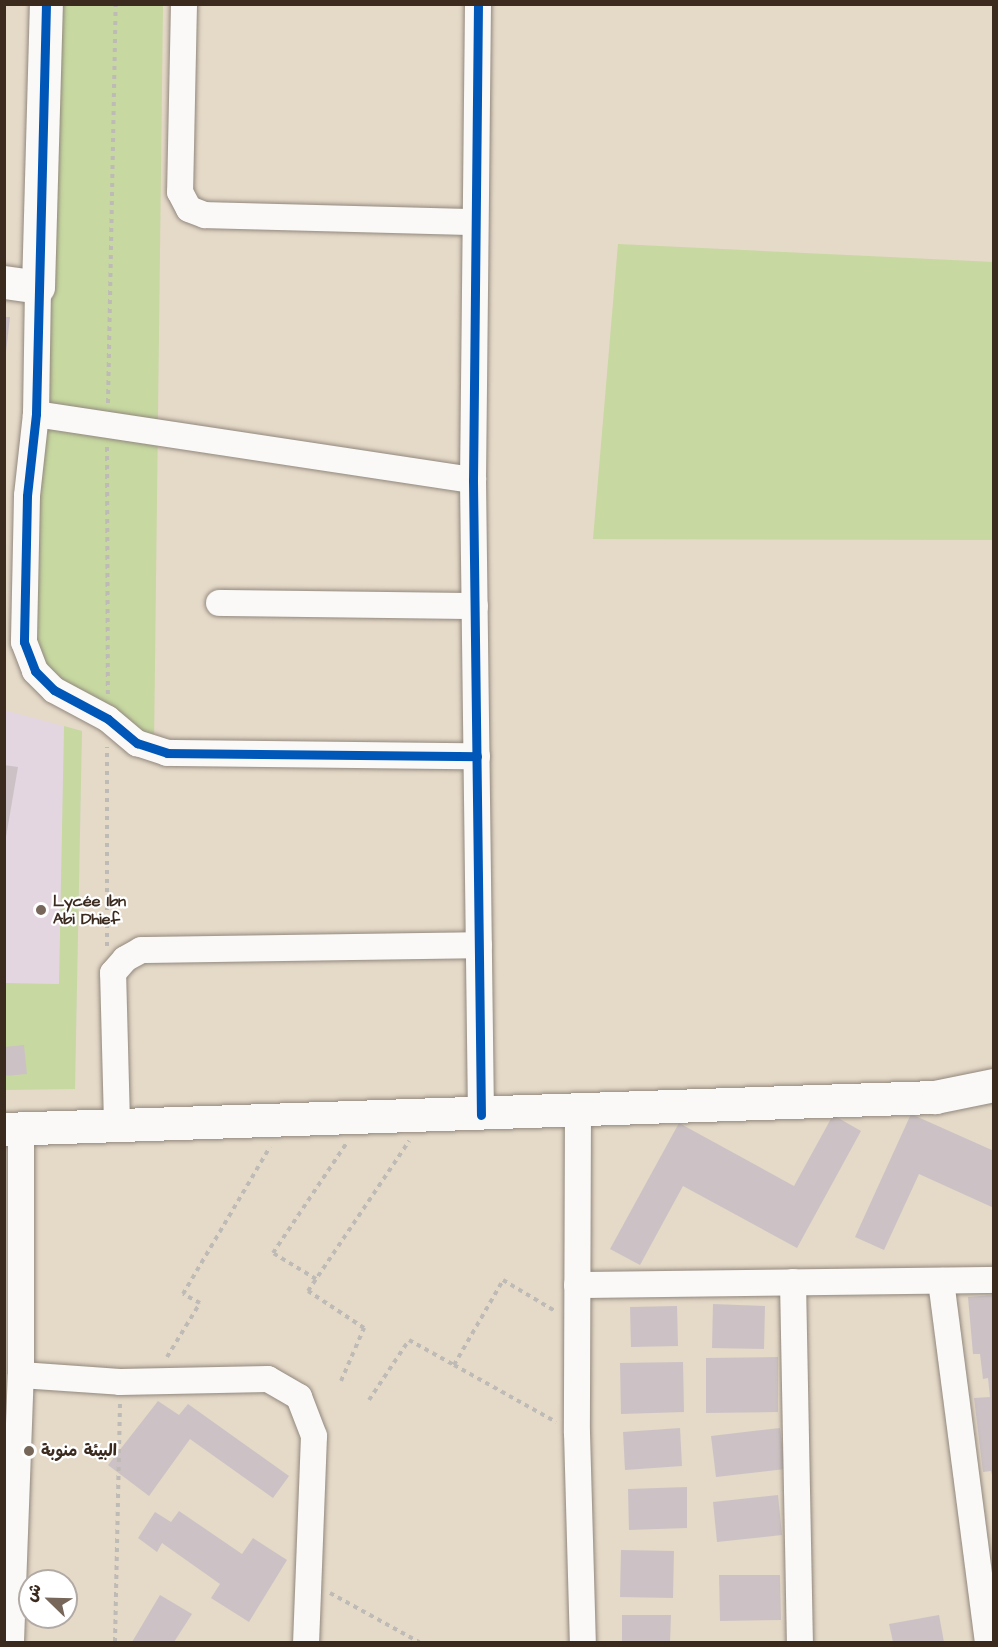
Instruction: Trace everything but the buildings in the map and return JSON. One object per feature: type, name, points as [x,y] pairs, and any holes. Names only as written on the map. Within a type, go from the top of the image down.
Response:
[{"type":"street","points":[[46,4],[36,414],[16,494],[24,642],[35,671],[54,690],[108,719],[137,743],[167,753],[477,756]]},
{"type":"street","points":[[184,4],[180,192],[189,209],[205,215],[475,222]]},
{"type":"street","points":[[478,4],[473,480],[481,1114]]},
{"type":"street","points":[[4,282],[38,288]]},
{"type":"street","points":[[36,414],[107,427],[473,480]]},
{"type":"street","points":[[219,603],[475,606]]},
{"type":"street","points":[[117,1123],[113,973],[125,959],[141,950],[479,945]]},
{"type":"street","points":[[11,1642],[10,1525],[21,1375],[13,1128],[117,1123],[286,1121],[934,1097],[993,1085]]},
{"type":"street","points":[[578,1110],[577,1434],[583,1642]]},
{"type":"street","points":[[577,1285],[993,1280]]},
{"type":"street","points":[[941,1281],[988,1614],[988,1642]]},
{"type":"street","points":[[794,1282],[800,1642]]},
{"type":"street","points":[[21,1375],[120,1382],[268,1379],[299,1397],[314,1436],[306,1642]]},
{"type":"path","points":[[113,973],[105,937],[108,719],[107,427],[116,4]]},
{"type":"path","points":[[342,1381],[364,1328],[308,1291],[426,1116]]},
{"type":"path","points":[[316,1279],[273,1253],[363,1118]]},
{"type":"path","points":[[153,1382],[200,1303],[183,1294],[286,1121]]},
{"type":"path","points":[[454,1365],[502,1280],[577,1323]]},
{"type":"path","points":[[369,1400],[409,1340],[577,1434]]},
{"type":"path","points":[[115,1642],[120,1382]]},
{"type":"path","points":[[309,1581],[418,1642]]},
{"type":"shaded area","name":"Lycée Ibn Abi Dhief","points":[[4,710],[82,731],[75,1089],[5,1090]]},
{"type":"green space","points":[[48,5],[163,5],[154,745],[48,670],[36,648]]},
{"type":"green space","points":[[618,244],[993,262],[993,540],[593,539]]},
{"type":"green space","points":[[64,726],[82,731],[75,1089],[5,1090],[5,983],[59,984]]},
{"type":"cycle path","points":[[46,4],[36,414],[27,496],[24,642],[35,671],[54,690],[108,719],[137,743],[167,753],[477,756]]},
{"type":"cycle path","points":[[478,4],[473,480],[481,1115]]},
{"type":"place","name":"Lycée Ibn Abi Dhief","points":[[41,910]]},
{"type":"place","name":"البيئة منوبة","points":[[29,1451]]}]
